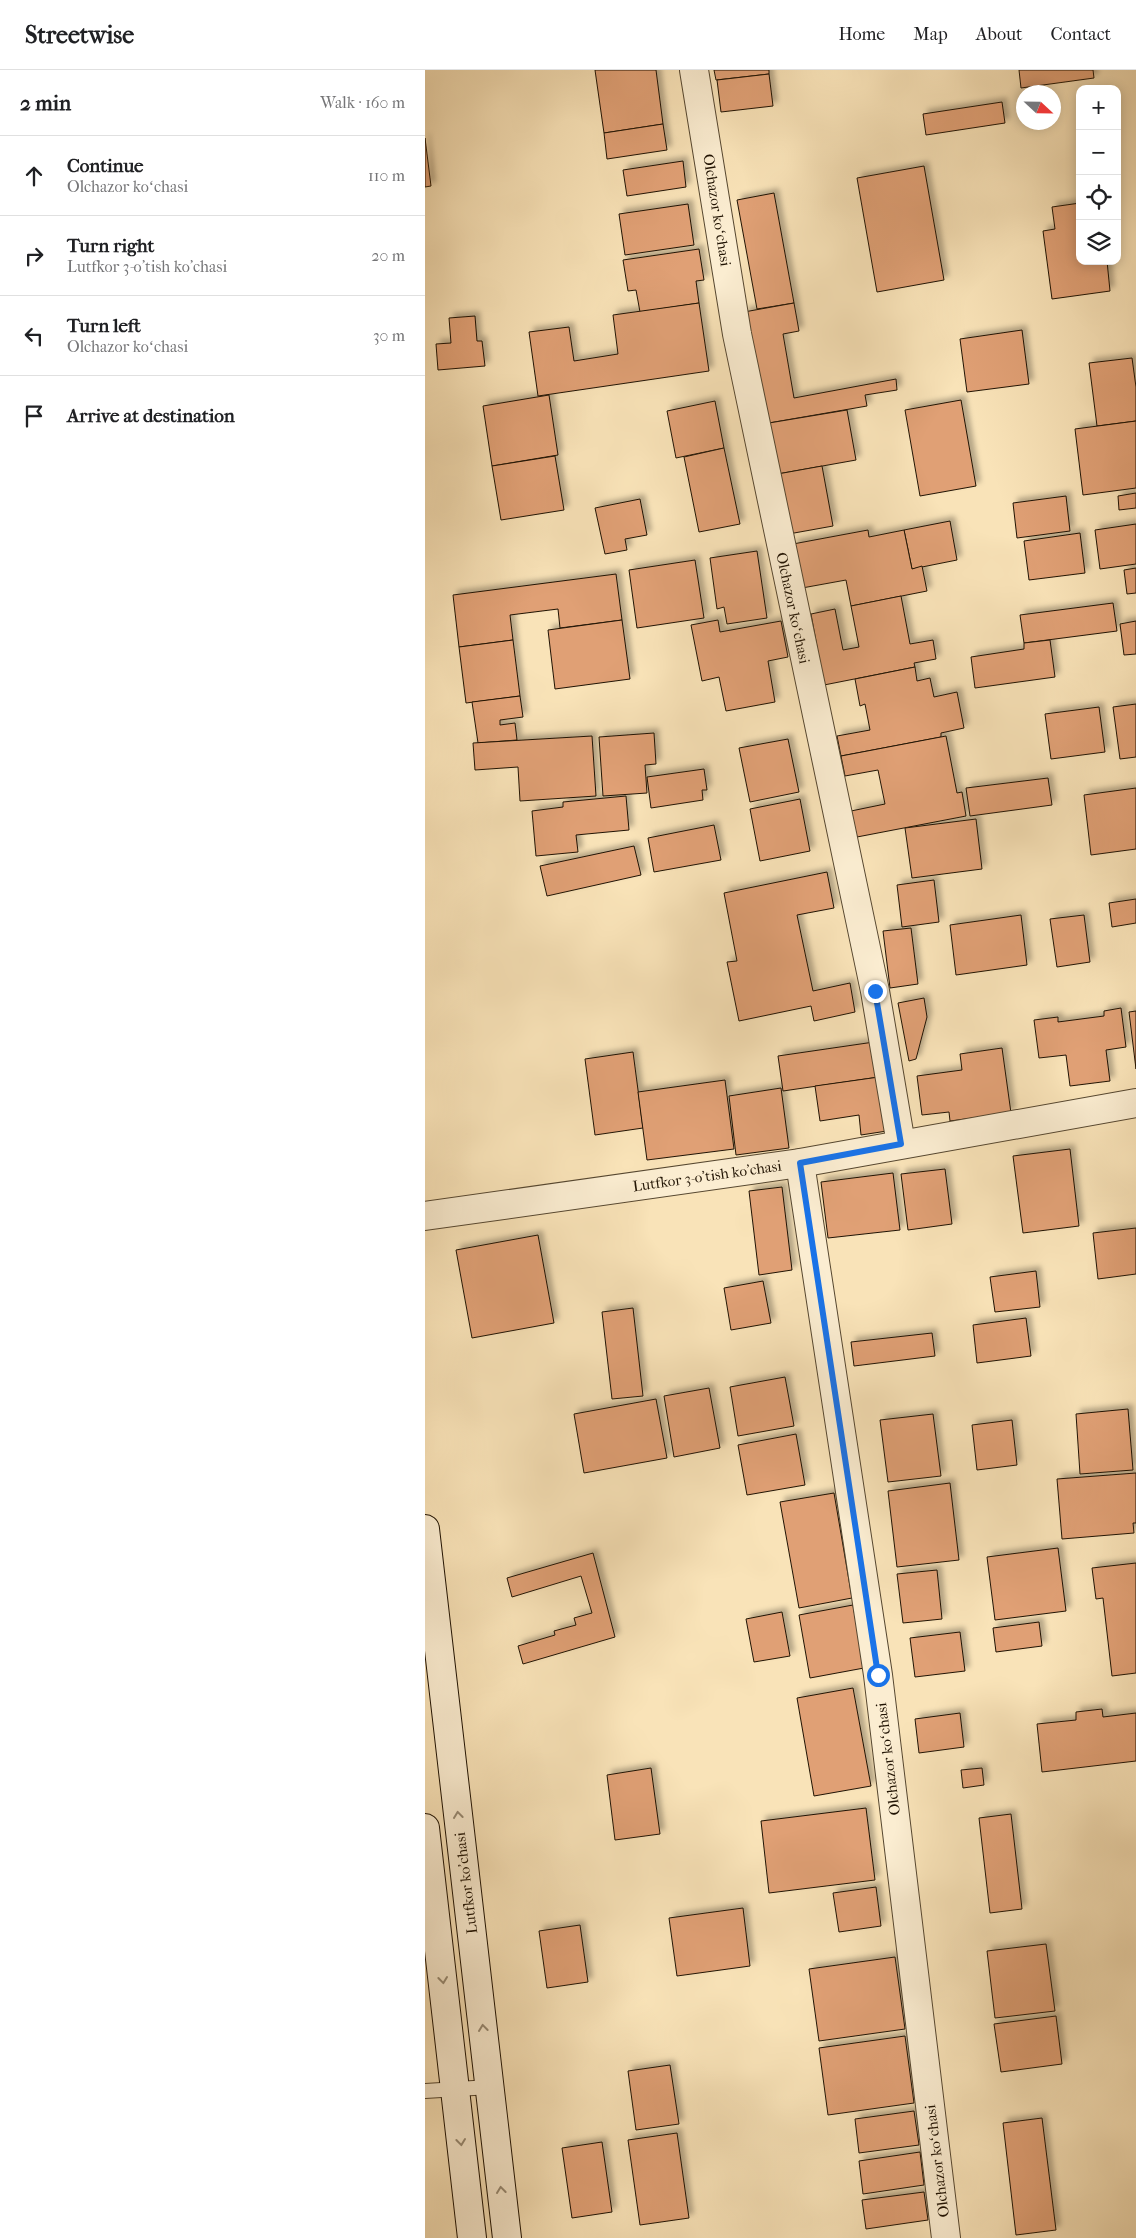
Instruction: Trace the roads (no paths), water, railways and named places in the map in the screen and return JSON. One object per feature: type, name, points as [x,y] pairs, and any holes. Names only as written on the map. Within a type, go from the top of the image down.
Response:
[{"type":"street","name":"Olchazor koʻchasi","points":[[694,70],[737,334],[875,991],[901,1144]]},
{"type":"street","name":"Lutfkor 3-o'tish ko'chasi","points":[[425,1216],[800,1163],[1136,1103]]},
{"type":"street","name":"Olchazor koʻchasi","points":[[800,1163],[878,1675],[946,2238]]},
{"type":"street","name":"Lutfkor ko'chasi","points":[[425,1529],[507,2238]]},
{"type":"street","points":[[425,1828],[472,2238]]},
{"type":"lane","points":[[425,2091],[490,2087]]}]
